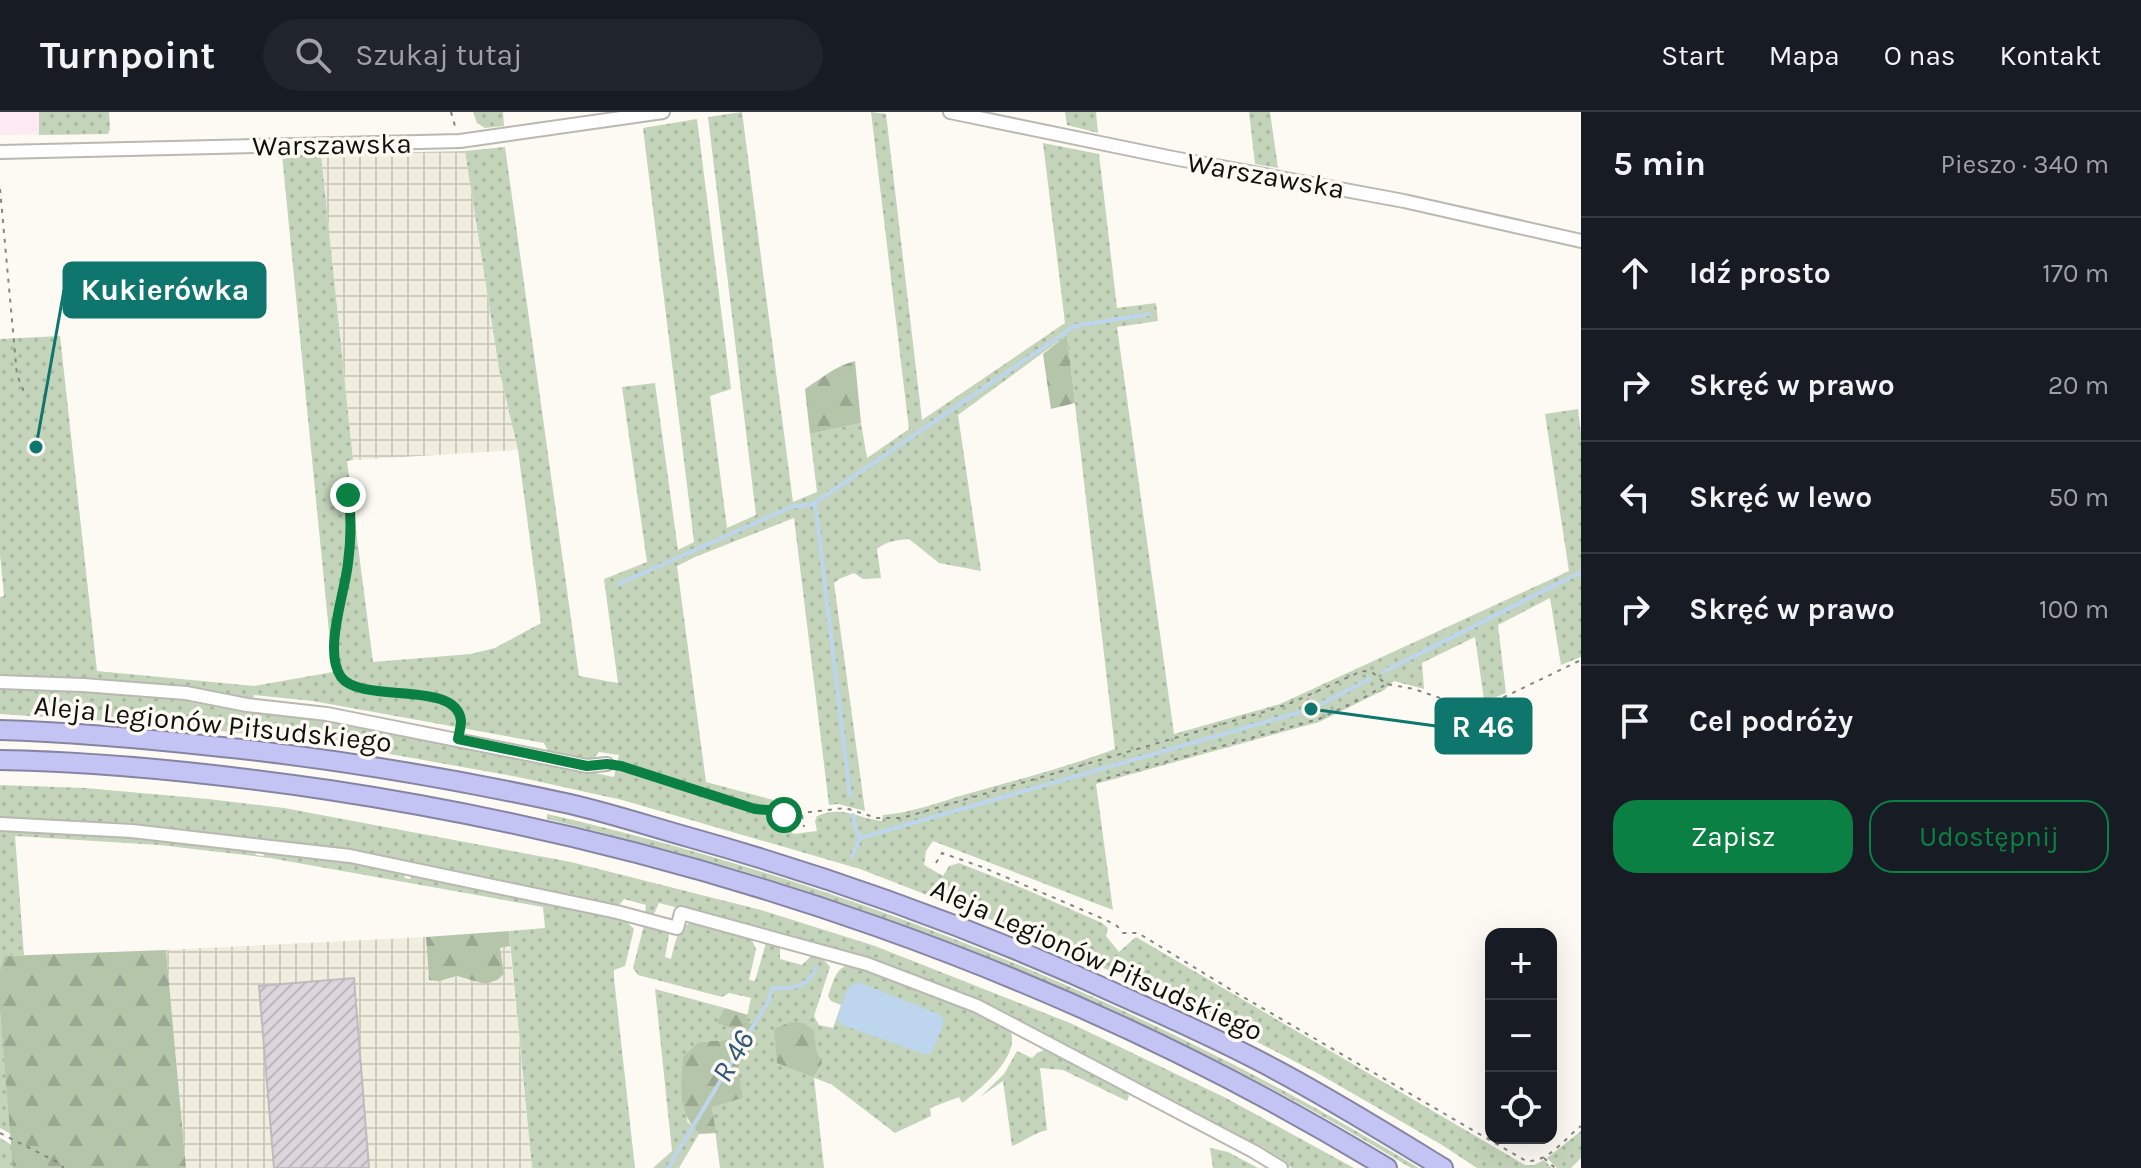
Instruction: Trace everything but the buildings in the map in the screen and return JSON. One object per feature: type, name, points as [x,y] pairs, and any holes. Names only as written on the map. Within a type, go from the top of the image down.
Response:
[{"type":"highway","name":"Aleja Legionów Piłsudskiego","points":[[0,730],[120,736],[208,745],[408,772],[573,805],[767,859],[909,907],[1073,973],[1277,1070],[1443,1168]]},
{"type":"highway","name":"Aleja Legionów Piłsudskiego","points":[[0,760],[195,773],[377,797],[566,835],[736,881],[956,956],[1098,1017],[1245,1088],[1387,1168]]},
{"type":"street","name":"Warszawska","points":[[0,152],[460,141],[663,112]]},
{"type":"street","name":"Warszawska","points":[[950,112],[1404,201],[1581,241]]},
{"type":"street","points":[[0,682],[186,693],[247,705],[327,714],[587,766],[607,764]]},
{"type":"street","points":[[0,824],[132,831],[350,856],[617,912],[677,928],[681,913],[867,964],[977,1006],[1281,1168]]},
{"type":"path","points":[[451,112],[460,141]]},
{"type":"path","points":[[0,189],[17,375],[24,392]]},
{"type":"path","points":[[342,481],[352,515],[348,565],[335,634],[334,662],[343,680],[357,688],[444,699],[458,711],[461,722],[458,739]]},
{"type":"path","points":[[776,802],[784,815],[845,808],[877,818],[902,818],[1267,711],[1362,671],[1372,672],[1386,684],[1414,689],[1466,707],[1498,700],[1581,660]]},
{"type":"path","points":[[1097,781],[1319,719],[1386,684]]},
{"type":"path","points":[[607,764],[755,809],[779,811]]},
{"type":"path","points":[[802,814],[804,827]]},
{"type":"path","points":[[936,863],[942,853],[1106,920],[1123,933],[1138,933],[1526,1161],[1543,1157],[1581,1126]]},
{"type":"path","points":[[0,1133],[64,1168]]},
{"type":"path","points":[[1543,1157],[1555,1168]]},
{"type":"shaded area","points":[[0,112],[109,112],[110,129],[108,134],[0,135]]},
{"type":"shaded area","points":[[465,151],[499,369],[518,450],[353,460],[321,154]]},
{"type":"shaded area","points":[[426,937],[429,980],[457,976],[485,984],[500,948],[510,946],[532,1168],[186,1168],[166,950]]},
{"type":"green space","points":[[39,112],[109,112],[110,129],[108,134],[39,135]]},
{"type":"green space","points":[[473,112],[503,112],[504,126],[485,128],[477,123]]},
{"type":"green space","points":[[742,112],[793,502],[817,492],[810,434],[861,423],[867,458],[909,429],[871,112],[886,114],[922,420],[1065,323],[1043,143],[1099,154],[1117,308],[1156,303],[1158,321],[1117,327],[1174,734],[1280,704],[1569,571],[1545,414],[1578,409],[1581,433],[1581,657],[1561,665],[1550,598],[1498,625],[1506,693],[1484,700],[1475,637],[1422,663],[1424,689],[1394,681],[1384,690],[1319,722],[1096,784],[1113,910],[933,841],[926,851],[924,865],[943,876],[949,866],[959,863],[1102,923],[1108,928],[1106,936],[1119,952],[1136,937],[1485,1144],[1525,1165],[1544,1160],[1552,1168],[1477,1168],[1319,1074],[1211,1018],[1043,940],[860,869],[622,800],[518,777],[334,744],[169,725],[0,714],[0,689],[105,692],[180,699],[395,731],[614,777],[619,755],[599,752],[594,758],[587,759],[549,753],[544,743],[313,701],[254,695],[253,701],[240,700],[199,688],[0,676],[0,597],[4,596],[0,555],[0,339],[60,336],[97,671],[254,686],[333,672],[282,155],[321,154],[353,460],[347,461],[373,662],[471,654],[495,648],[541,623],[518,450],[499,369],[465,151],[505,147],[579,676],[618,683],[604,579],[647,562],[622,387],[655,383],[678,550],[694,542],[643,128],[697,119],[731,389],[710,396],[727,528],[756,515],[708,117]],"holes":[[[1067,335],[1115,749],[925,807],[883,815],[882,821],[842,812],[826,813],[817,816],[817,831],[793,834],[787,820],[776,815],[773,800],[706,782],[677,566],[794,518],[829,805],[838,804],[865,811],[834,583],[854,573],[863,579],[881,578],[877,549],[896,540],[909,539],[939,563],[981,571],[958,415]]]},
{"type":"green space","points":[[1065,112],[1096,112],[1098,133],[1067,125]]},
{"type":"green space","points":[[1249,112],[1270,112],[1278,168],[1255,164]]},
{"type":"green space","points":[[1067,335],[1075,403],[1051,409],[1043,354]]},
{"type":"green space","points":[[855,361],[861,423],[810,434],[805,389],[835,369]]},
{"type":"green space","points":[[0,785],[85,788],[284,808],[571,862],[761,910],[875,946],[1070,1023],[1226,1098],[1354,1168],[1292,1168],[979,1002],[746,925],[659,903],[653,916],[645,914],[646,905],[624,899],[620,904],[611,906],[478,875],[251,838],[0,819]]},
{"type":"green space","points":[[547,814],[775,876],[997,956],[1106,1003],[1212,1054],[1317,1109],[1419,1168],[1411,1168],[1256,1080],[1176,1040],[1013,967],[762,877],[547,819]]},
{"type":"green space","points":[[0,828],[155,838],[254,849],[256,855],[263,856],[267,850],[402,871],[405,878],[410,879],[414,874],[554,902],[626,921],[634,929],[625,966],[614,970],[614,978],[635,1168],[532,1168],[509,931],[545,928],[543,907],[270,858],[159,845],[15,836],[24,955],[4,956],[0,970]]},
{"type":"green space","points":[[696,921],[750,936],[756,949],[749,980],[755,981],[766,943],[770,940],[780,944],[780,959],[802,965],[810,957],[826,962],[830,967],[814,1016],[819,1025],[833,1028],[841,1005],[831,1001],[828,996],[838,972],[850,965],[970,1008],[1010,1030],[1010,1050],[997,1071],[962,1103],[959,1097],[930,1108],[931,1116],[895,1133],[831,1084],[814,1078],[824,1168],[720,1168],[712,1107],[737,1051],[755,1026],[746,1021],[751,998],[729,993],[722,997],[638,975],[633,968],[644,925],[668,932],[665,957],[671,959],[681,930]]},
{"type":"green space","points":[[509,931],[510,946],[500,948],[504,974],[497,980],[485,984],[457,976],[439,981],[429,980],[426,937]]},
{"type":"green space","points":[[166,950],[186,1168],[13,1168],[0,1011],[0,970],[4,956]]},
{"type":"green space","points":[[655,989],[725,1008],[716,1023],[736,1030],[733,1038],[699,1042],[687,1121],[699,1134],[679,1168],[653,1168],[672,1151]]},
{"type":"green space","points":[[725,1008],[748,1015],[746,1021],[756,1026],[737,1051],[742,1098],[712,1107],[716,1133],[699,1134],[684,1107],[681,1088],[683,1057],[699,1042],[733,1037],[736,1030],[716,1023]]},
{"type":"green space","points":[[0,1011],[11,1134],[0,1128]]},
{"type":"green space","points":[[791,1022],[804,1023],[814,1031],[816,1050],[822,1063],[813,1077],[777,1063],[774,1029]]},
{"type":"green space","points":[[1044,1050],[1126,1091],[1129,1096],[1127,1101],[1063,1070],[1040,1068],[1047,1130],[1012,1146],[1003,1081],[980,1097],[1004,1074],[1017,1051],[1032,1058]]},
{"type":"green space","points":[[1581,1131],[1581,1158],[1571,1168],[1557,1168],[1547,1158]]},
{"type":"green space","points":[[0,1138],[12,1145],[13,1168],[0,1168]]},
{"type":"green space","points":[[1210,1148],[1228,1152],[1258,1168],[1213,1168]]},
{"type":"water","points":[[861,983],[941,1015],[944,1023],[932,1052],[927,1055],[842,1025],[837,1019],[845,994],[852,984]]},
{"type":"waterway","points":[[850,796],[813,504],[1075,326],[1149,314]]},
{"type":"waterway","points":[[619,584],[791,507],[813,504]]},
{"type":"waterway","name":"R 46","points":[[1383,672],[1581,572]]},
{"type":"waterway","name":"R 46","points":[[860,838],[1311,709],[1370,679]]},
{"type":"waterway","points":[[853,815],[860,838]]},
{"type":"waterway","name":"R 46","points":[[852,857],[860,838]]},
{"type":"waterway","name":"R 46","points":[[668,1168],[769,1000],[772,988],[798,986],[808,980],[816,968]]},
{"type":"place","name":"Kukierówka","points":[[36,447]]},
{"type":"place","name":"R 46","points":[[1311,709]]},
{"type":"route","points":[[348,495],[352,515],[348,565],[335,634],[334,662],[343,680],[357,688],[444,699],[458,711],[461,722],[458,739],[587,766],[621,766],[755,809],[779,811],[784,815]]}]
